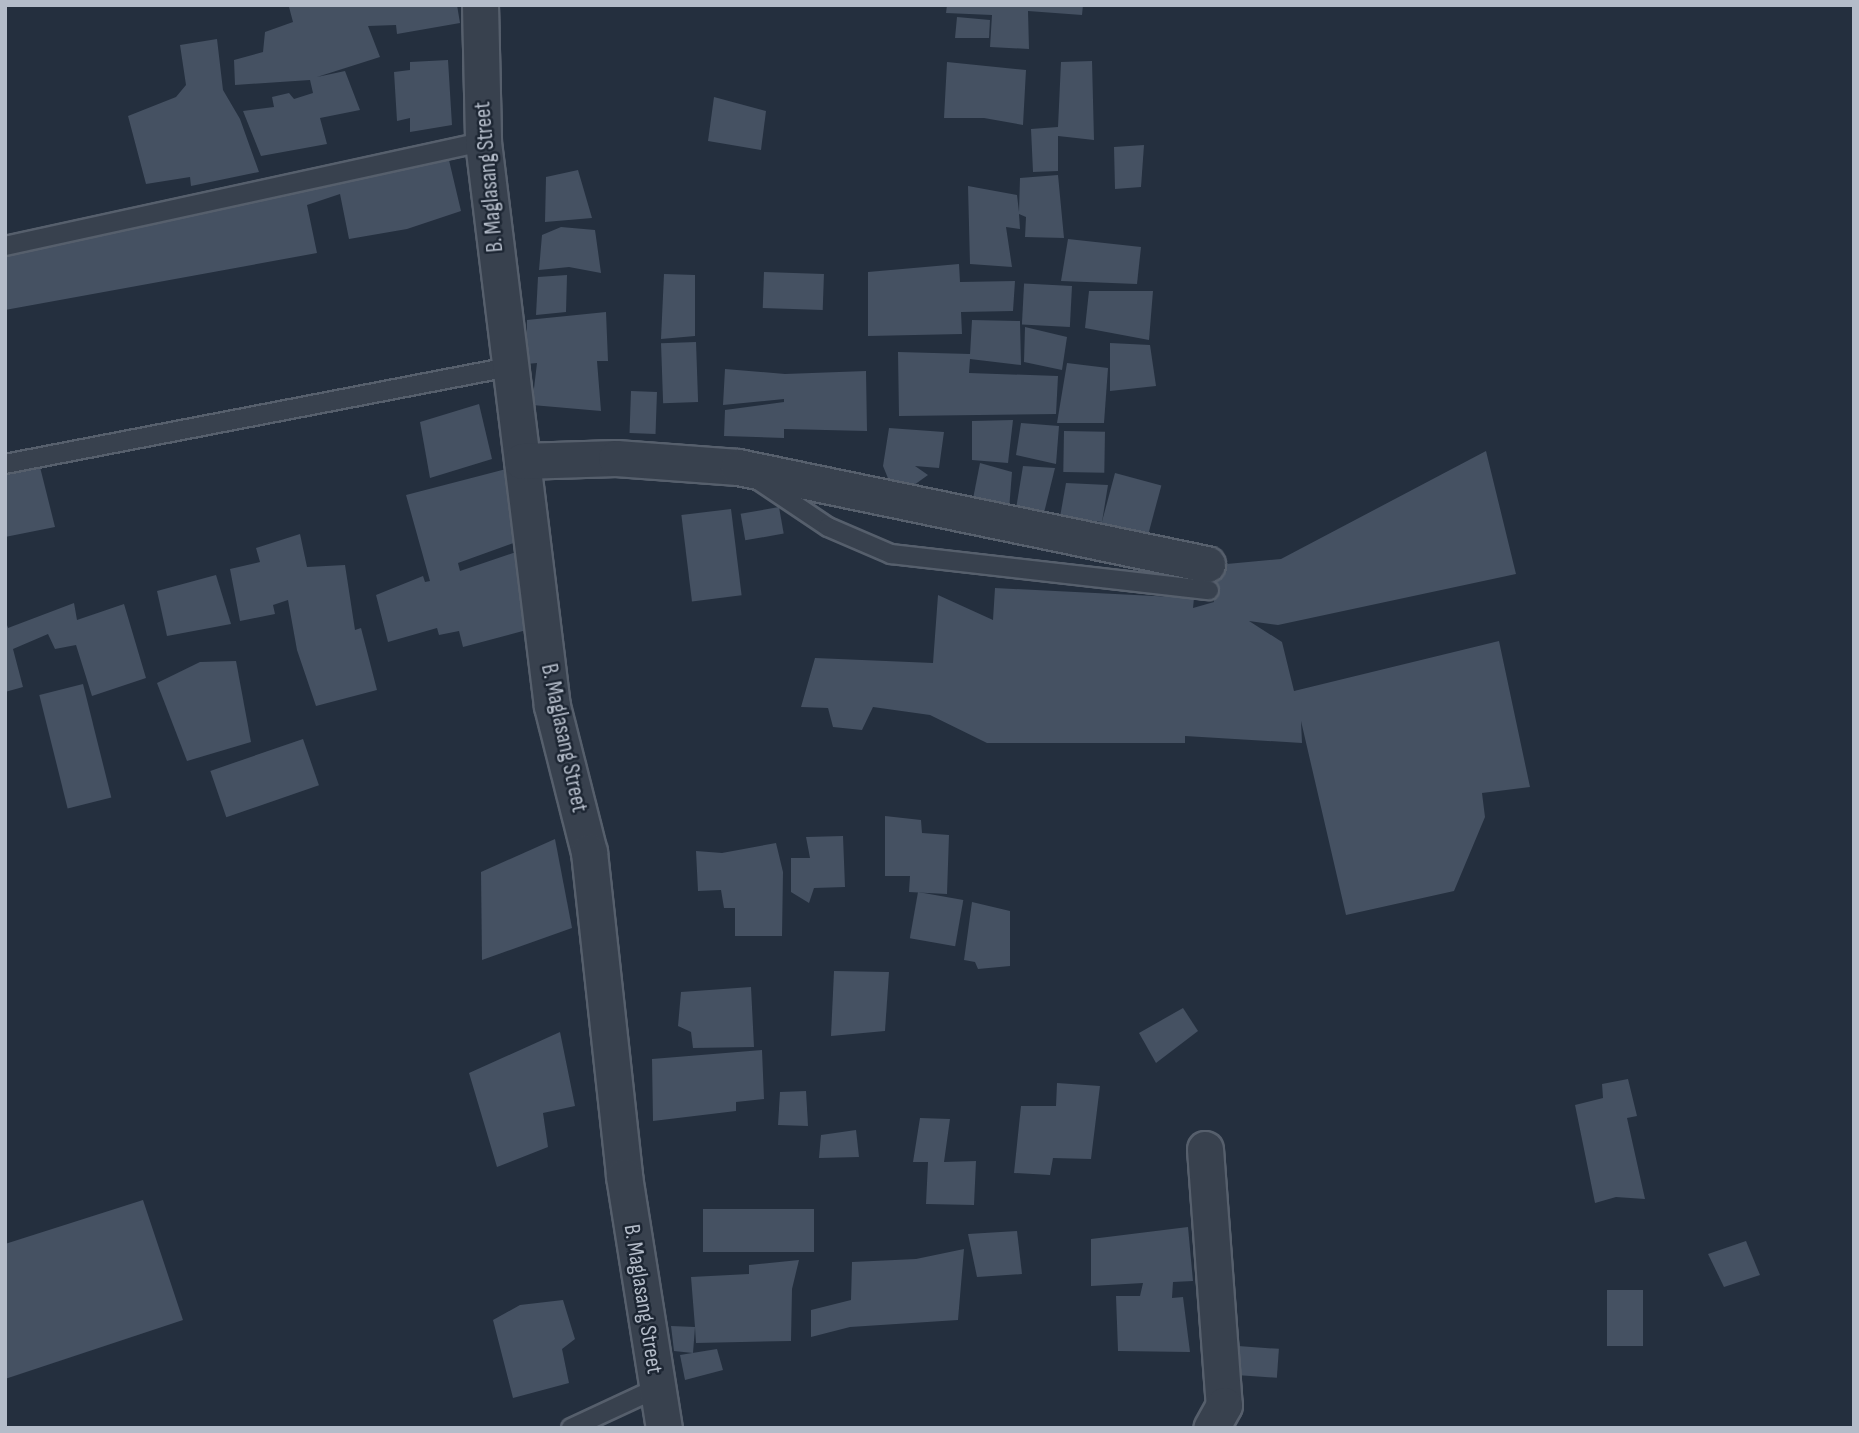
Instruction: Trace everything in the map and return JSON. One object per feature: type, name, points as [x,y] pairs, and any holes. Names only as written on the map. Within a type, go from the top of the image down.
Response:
[{"type":"street","name":"B. Maglasang Street","points":[[480,5],[483,142],[552,706],[589,852],[624,1176],[664,1428]]},
{"type":"street","points":[[522,461],[616,458],[738,467],[1208,577]]},
{"type":"street","points":[[1205,1149],[1224,1405],[1211,1428]]},
{"type":"lane","points":[[5,246],[483,142]]},
{"type":"lane","points":[[5,464],[509,367]]},
{"type":"lane","points":[[738,467],[828,527],[891,554],[1208,577]]},
{"type":"lane","points":[[571,1428],[657,1388]]},
{"type":"building","points":[[457,5],[460,23],[397,34],[396,25],[368,26],[380,57],[317,77],[345,71],[360,110],[320,118],[327,144],[261,156],[243,111],[274,107],[272,97],[289,93],[294,99],[313,93],[310,80],[235,85],[234,60],[263,52],[265,32],[293,22],[289,7]]},
{"type":"building","points":[[947,5],[1083,5],[1082,15],[1028,11],[1029,49],[990,47],[992,15],[946,13]]},
{"type":"building","points":[[957,17],[990,20],[989,38],[955,38]]},
{"type":"building","points":[[217,39],[223,90],[240,119],[259,172],[191,186],[190,177],[146,184],[128,116],[176,97],[186,85],[180,45]]},
{"type":"building","points":[[448,60],[452,125],[410,132],[410,118],[397,121],[394,72],[410,70],[410,62]]},
{"type":"building","points":[[1092,61],[1094,140],[1058,136],[1058,171],[1033,172],[1031,129],[1058,127],[1061,62]]},
{"type":"building","points":[[947,62],[1026,70],[1023,125],[984,118],[944,118]]},
{"type":"building","points":[[714,97],[766,111],[761,150],[708,141]]},
{"type":"building","points":[[1144,145],[1141,187],[1115,189],[1114,147]]},
{"type":"building","points":[[448,156],[461,211],[407,229],[349,239],[340,194],[307,205],[317,253],[5,310],[5,251]]},
{"type":"building","points":[[578,170],[592,218],[545,222],[546,177]]},
{"type":"building","points":[[1058,175],[1064,238],[1025,237],[1026,217],[1019,214],[1020,229],[1006,227],[1012,267],[970,264],[968,186],[1017,195],[1019,212],[1020,178]]},
{"type":"building","points":[[561,227],[595,230],[601,273],[569,267],[539,270],[542,235]]},
{"type":"building","points":[[1068,239],[1141,247],[1137,284],[1061,281]]},
{"type":"building","points":[[959,264],[960,282],[1015,281],[1013,311],[961,312],[962,334],[868,336],[868,272]]},
{"type":"building","points":[[764,272],[824,274],[823,310],[763,308]]},
{"type":"building","points":[[664,274],[695,275],[695,336],[661,339]]},
{"type":"building","points":[[567,275],[566,312],[536,315],[538,277]]},
{"type":"building","points":[[1024,283],[1072,286],[1070,327],[1022,324]]},
{"type":"building","points":[[1089,291],[1153,291],[1149,340],[1085,328]]},
{"type":"building","points":[[606,312],[608,361],[597,361],[601,411],[532,405],[537,363],[526,364],[527,320]]},
{"type":"building","points":[[972,320],[1020,321],[1021,365],[970,359],[969,373],[1058,376],[1056,414],[899,416],[898,352],[970,354]]},
{"type":"building","points":[[1025,327],[1067,337],[1062,370],[1024,362]]},
{"type":"building","points":[[696,342],[698,402],[663,403],[661,343]]},
{"type":"building","points":[[1110,343],[1150,345],[1156,386],[1110,391]]},
{"type":"building","points":[[1067,363],[1108,368],[1104,423],[1057,423]]},
{"type":"building","points":[[725,369],[785,374],[866,371],[867,431],[784,429],[784,438],[724,436],[725,410],[784,402],[784,399],[723,405]]},
{"type":"building","points":[[631,391],[657,392],[656,434],[630,433]]},
{"type":"building","points":[[479,404],[492,459],[430,478],[420,422]]},
{"type":"building","points":[[1013,420],[1008,463],[972,460],[972,421]]},
{"type":"building","points":[[1021,423],[1059,426],[1056,464],[1016,455]]},
{"type":"building","points":[[889,428],[944,432],[939,468],[915,466],[928,475],[896,498],[883,466]]},
{"type":"building","points":[[1064,431],[1105,432],[1104,473],[1063,472]]},
{"type":"building","points":[[1486,451],[1516,574],[1278,625],[1249,621],[1282,642],[1294,691],[1499,641],[1530,787],[1482,793],[1485,817],[1454,891],[1346,915],[1301,721],[1302,743],[1185,736],[1185,743],[987,743],[930,715],[873,707],[862,730],[833,727],[828,708],[801,707],[815,658],[933,663],[938,595],[993,620],[995,588],[1194,598],[1193,608],[1214,602],[1216,565],[1281,559]]},
{"type":"building","points":[[39,463],[55,527],[5,537],[5,471]]},
{"type":"building","points":[[980,463],[1012,472],[1009,510],[972,504]]},
{"type":"building","points":[[1023,466],[1055,468],[1042,521],[1015,515]]},
{"type":"building","points":[[510,468],[519,541],[458,563],[460,571],[525,549],[534,628],[463,647],[459,631],[439,635],[437,628],[388,642],[376,595],[423,576],[425,582],[430,581],[406,495]]},
{"type":"building","points":[[1115,473],[1161,485],[1148,537],[1101,524]]},
{"type":"building","points":[[1066,483],[1108,485],[1102,522],[1060,517]]},
{"type":"building","points":[[779,507],[784,534],[745,540],[741,514]]},
{"type":"building","points":[[731,509],[742,595],[692,601],[681,515]]},
{"type":"building","points":[[300,534],[307,567],[345,565],[355,630],[361,628],[377,690],[316,706],[297,650],[288,600],[273,605],[275,614],[240,621],[230,569],[260,562],[256,548]]},
{"type":"building","points":[[216,575],[231,624],[167,636],[157,591]]},
{"type":"building","points":[[74,603],[77,620],[124,604],[146,678],[92,696],[76,645],[55,649],[48,634],[13,649],[23,687],[5,692],[5,619],[8,628]]},
{"type":"building","points":[[236,661],[251,742],[187,761],[157,683],[200,662]]},
{"type":"building","points":[[83,684],[111,798],[68,808],[39,695]]},
{"type":"building","points":[[303,739],[319,785],[226,817],[210,771]]},
{"type":"building","points":[[885,816],[921,820],[922,833],[949,835],[947,894],[909,892],[910,876],[885,876]]},
{"type":"building","points":[[843,836],[845,887],[814,888],[809,903],[791,892],[791,858],[810,858],[806,837]]},
{"type":"building","points":[[555,839],[572,928],[482,960],[481,872]]},
{"type":"building","points":[[776,843],[783,872],[782,936],[735,936],[735,908],[724,908],[721,890],[698,891],[696,851],[722,853]]},
{"type":"building","points":[[918,892],[963,900],[955,946],[910,938]]},
{"type":"building","points":[[972,902],[1010,911],[1010,966],[978,969],[975,962],[964,960]]},
{"type":"building","points":[[834,971],[889,972],[885,1031],[831,1036]]},
{"type":"building","points":[[751,987],[754,1047],[693,1048],[691,1032],[678,1026],[681,992]]},
{"type":"building","points":[[1183,1008],[1198,1031],[1156,1063],[1139,1033]]},
{"type":"building","points":[[560,1032],[575,1106],[543,1113],[548,1147],[497,1167],[469,1073]]},
{"type":"building","points":[[762,1050],[764,1099],[736,1102],[736,1111],[653,1121],[652,1059]]},
{"type":"building","points":[[1628,1079],[1637,1116],[1627,1118],[1645,1199],[1616,1197],[1595,1203],[1575,1105],[1603,1098],[1602,1084]]},
{"type":"building","points":[[1057,1083],[1100,1086],[1091,1159],[1053,1158],[1050,1175],[1014,1173],[1021,1106],[1056,1106]]},
{"type":"building","points":[[806,1091],[808,1126],[778,1125],[780,1092]]},
{"type":"building","points":[[920,1118],[950,1119],[944,1162],[976,1161],[974,1205],[926,1204],[928,1162],[913,1162]]},
{"type":"building","points":[[856,1130],[859,1157],[819,1158],[821,1135]]},
{"type":"building","points":[[143,1200],[183,1320],[5,1379],[5,1244]]},
{"type":"building","points":[[703,1209],[814,1209],[814,1252],[703,1252]]},
{"type":"building","points":[[1188,1227],[1193,1281],[1173,1282],[1172,1298],[1183,1297],[1190,1352],[1118,1351],[1116,1296],[1140,1296],[1143,1283],[1091,1286],[1091,1239]]},
{"type":"building","points":[[1017,1231],[1022,1274],[977,1277],[968,1234]]},
{"type":"building","points":[[1746,1241],[1760,1275],[1724,1287],[1708,1254]]},
{"type":"building","points":[[964,1249],[958,1320],[850,1327],[811,1337],[811,1310],[851,1300],[852,1262],[916,1259]]},
{"type":"building","points":[[799,1260],[792,1289],[791,1341],[696,1343],[691,1277],[749,1274],[749,1265]]},
{"type":"building","points":[[1607,1290],[1643,1290],[1643,1346],[1607,1346]]},
{"type":"building","points":[[563,1300],[575,1339],[562,1349],[569,1383],[513,1398],[493,1320],[520,1305]]},
{"type":"building","points":[[671,1326],[695,1327],[693,1353],[674,1351]]},
{"type":"building","points":[[1238,1346],[1279,1349],[1277,1378],[1236,1375]]},
{"type":"building","points":[[717,1349],[723,1370],[685,1380],[680,1355]]}]
